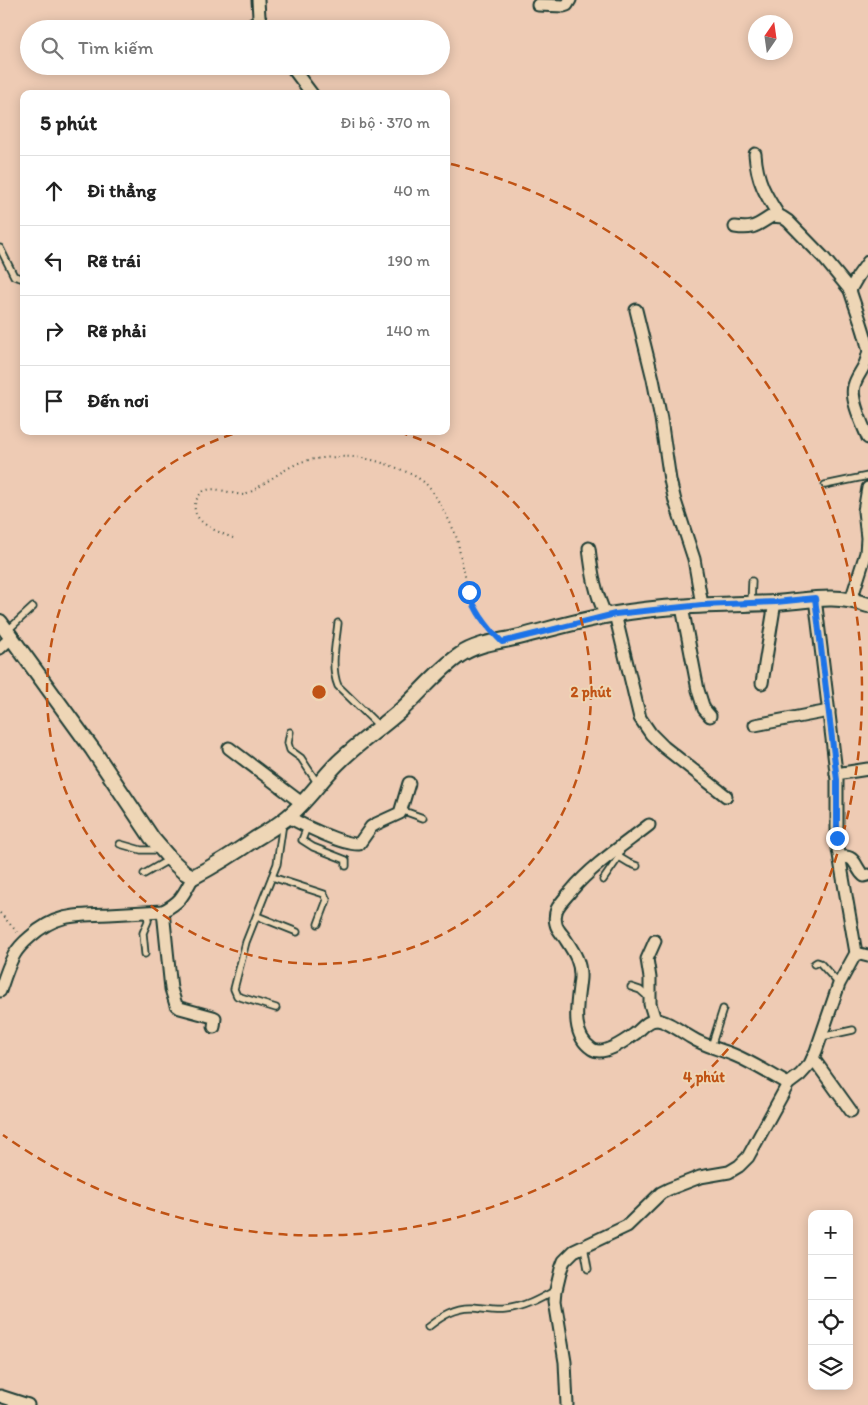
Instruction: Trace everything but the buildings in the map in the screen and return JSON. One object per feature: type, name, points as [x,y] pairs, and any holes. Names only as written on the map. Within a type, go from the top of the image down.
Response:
[{"type":"street","points":[[258,0],[260,20]]},
{"type":"street","points":[[538,5],[564,6],[570,0]]},
{"type":"street","points":[[298,75],[309,90]]},
{"type":"street","points":[[755,154],[758,178],[779,216],[788,221],[823,257],[850,290],[868,348]]},
{"type":"street","points":[[735,227],[752,227],[761,224],[772,216],[779,216]]},
{"type":"street","points":[[850,290],[868,262]]},
{"type":"street","points":[[636,310],[655,387],[670,480],[694,559],[702,605]]},
{"type":"street","points":[[868,354],[867,361],[853,387],[853,395],[868,438]]},
{"type":"street","points":[[851,600],[867,552],[864,511],[868,488]]},
{"type":"street","points":[[589,548],[596,592],[610,615],[640,718],[650,734],[664,747],[726,796]]},
{"type":"street","points":[[567,1405],[565,1362],[556,1308],[556,1290],[564,1261],[574,1251],[627,1226],[655,1198],[669,1189],[700,1177],[728,1172],[739,1166],[748,1157],[757,1144],[788,1084],[810,1064],[839,984],[856,953],[840,856],[837,828],[836,774],[815,598]]},
{"type":"street","points":[[0,991],[14,954],[38,930],[49,923],[64,917],[147,912],[163,910],[175,905],[183,896],[193,878],[286,819],[303,804],[318,784],[343,758],[401,710],[460,654],[482,645],[502,642],[610,615],[702,605],[752,604],[815,598],[851,600],[868,605]]},
{"type":"street","points":[[762,683],[776,602]]},
{"type":"street","points":[[682,607],[698,690],[704,709],[710,716]]},
{"type":"street","points":[[0,648],[6,630]]},
{"type":"street","points":[[6,630],[93,750],[142,825],[165,855],[193,878]]},
{"type":"street","points":[[756,725],[829,711]]},
{"type":"street","points":[[229,748],[303,804]]},
{"type":"street","points":[[836,774],[868,769]]},
{"type":"street","points":[[286,819],[307,828],[359,844],[371,827],[398,815],[409,783]]},
{"type":"street","points":[[649,825],[620,852],[592,869],[556,910],[556,926],[578,960],[581,970],[577,1022],[580,1034],[593,1050],[600,1052],[608,1050],[637,1032],[648,1022],[655,1020],[666,1022],[696,1041],[745,1060],[788,1084]]},
{"type":"street","points":[[840,856],[849,857],[853,860],[861,874],[864,876],[868,875]]},
{"type":"street","points":[[163,910],[173,998],[176,1005],[180,1008],[215,1018],[214,1027]]},
{"type":"street","points":[[655,941],[647,959],[650,978],[649,998],[655,1020]]},
{"type":"street","points":[[856,953],[868,956]]},
{"type":"street","points":[[813,1058],[851,1111]]},
{"type":"street","points":[[0,1396],[28,1405]]},
{"type":"lane","points":[[254,20],[259,17]]},
{"type":"lane","points":[[0,248],[14,276],[20,278]]},
{"type":"lane","points":[[857,314],[868,322]]},
{"type":"lane","points":[[825,484],[868,476]]},
{"type":"lane","points":[[752,581],[752,604]]},
{"type":"lane","points":[[6,630],[33,607]]},
{"type":"lane","points":[[338,623],[334,668],[335,679],[338,686],[380,727]]},
{"type":"lane","points":[[290,732],[288,743],[290,750],[301,758],[318,784]]},
{"type":"lane","points":[[401,810],[422,818]]},
{"type":"lane","points":[[276,1008],[237,996],[234,989],[246,942],[279,856],[286,819]]},
{"type":"lane","points":[[307,828],[302,840],[313,847],[346,860],[346,866]]},
{"type":"lane","points":[[120,844],[165,855]]},
{"type":"lane","points":[[603,880],[620,852],[629,863],[637,866]]},
{"type":"lane","points":[[144,874],[165,855]]},
{"type":"lane","points":[[272,877],[324,894],[327,900],[318,924]]},
{"type":"lane","points":[[145,954],[143,933],[148,921],[147,912]]},
{"type":"lane","points":[[257,916],[297,932]]},
{"type":"lane","points":[[814,964],[820,963],[839,984]]},
{"type":"lane","points":[[631,987],[640,990],[649,998]]},
{"type":"lane","points":[[711,1047],[724,1009]]},
{"type":"lane","points":[[821,1036],[853,1030]]},
{"type":"lane","points":[[584,1246],[588,1269]]},
{"type":"lane","points":[[428,1327],[451,1312],[463,1308],[515,1309],[556,1290]]},
{"type":"path","points":[[234,538],[204,524],[196,514],[195,503],[199,495],[205,490],[245,495],[291,466],[303,461],[354,456],[394,467],[416,476],[426,484],[436,497],[456,535],[472,603],[488,627],[502,642]]},
{"type":"path","points":[[0,913],[25,942]]},
{"type":"route","points":[[469,592],[472,603],[479,615],[502,642],[606,616],[650,609],[815,598],[837,780],[837,838]]}]
